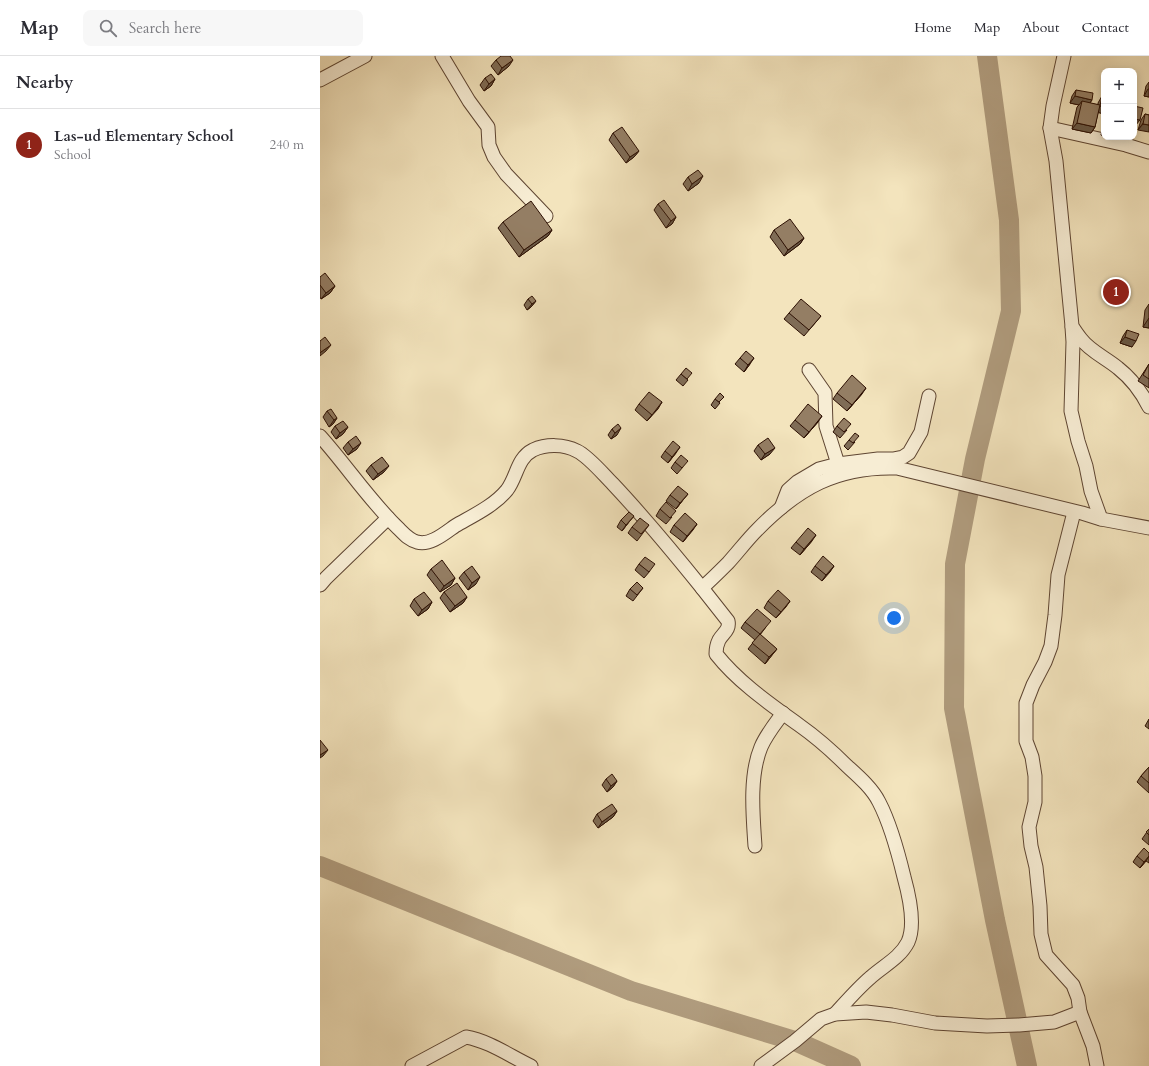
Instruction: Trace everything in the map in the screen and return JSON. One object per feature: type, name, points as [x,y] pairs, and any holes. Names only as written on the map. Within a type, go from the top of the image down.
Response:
[{"type":"street","points":[[320,80],[365,56]]},
{"type":"street","points":[[442,56],[469,101],[488,127],[489,144],[494,156],[506,174],[546,216]]},
{"type":"street","points":[[1064,56],[1053,106],[1050,128],[1056,161],[1074,342],[1071,411],[1086,466],[1091,491],[1101,519]]},
{"type":"street","points":[[1050,128],[1126,145],[1149,152]]},
{"type":"street","points":[[1072,326],[1085,344],[1119,368],[1131,380],[1141,392],[1149,407]]},
{"type":"street","points":[[809,370],[825,393],[826,426],[838,464]]},
{"type":"street","points":[[781,508],[788,490],[797,482],[819,469],[838,464],[878,459],[893,459],[903,457],[909,453],[921,432],[929,396]]},
{"type":"street","points":[[320,436],[365,493],[388,518],[410,539],[419,543],[429,542],[486,507],[499,497],[507,489],[518,466],[524,458],[532,451],[543,447],[565,446],[578,451],[600,470],[641,513],[728,621],[729,624],[727,630],[719,640],[716,654],[745,683],[839,758],[863,781],[879,801],[897,849],[908,893],[912,925],[908,942],[898,955],[871,977],[835,1014]]},
{"type":"street","points":[[702,588],[727,564],[757,530],[781,508],[807,488],[831,478],[861,469],[897,468],[1101,519],[1149,528]]},
{"type":"street","points":[[1070,511],[1058,575],[1055,615],[1050,646],[1045,662],[1033,685],[1026,703],[1026,740],[1032,758],[1035,776],[1035,802],[1029,827],[1031,846],[1036,867],[1041,934],[1046,955],[1073,985],[1078,998],[1080,1012],[1093,1046],[1097,1066]]},
{"type":"street","points":[[320,586],[326,578],[388,518]]},
{"type":"street","points":[[755,846],[752,803],[756,764],[760,748],[783,713]]},
{"type":"street","points":[[761,1066],[795,1042],[821,1019],[835,1014],[866,1012],[936,1023],[1018,1026],[1054,1022],[1080,1012]]},
{"type":"street","points":[[412,1066],[466,1037],[487,1044],[531,1066]]},
{"type":"building","points":[[501,56],[510,56],[513,60],[502,68],[496,60]]},
{"type":"building","points":[[491,74],[495,79],[489,84],[485,78]]},
{"type":"building","points":[[1076,90],[1093,93],[1092,100],[1075,96]]},
{"type":"building","points":[[1082,101],[1100,105],[1095,127],[1077,123]]},
{"type":"building","points":[[1137,107],[1143,108],[1140,120],[1137,120]]},
{"type":"building","points":[[1145,114],[1149,115],[1149,125],[1143,124]]},
{"type":"building","points":[[622,127],[639,151],[630,157],[613,133]]},
{"type":"building","points":[[698,170],[703,176],[692,184],[688,177]]},
{"type":"building","points":[[664,200],[676,217],[671,221],[658,204]]},
{"type":"building","points":[[531,201],[552,230],[524,250],[503,222]]},
{"type":"building","points":[[790,219],[804,238],[788,250],[774,230]]},
{"type":"building","points":[[325,273],[335,286],[326,293],[320,285],[320,277]]},
{"type":"building","points":[[532,296],[536,301],[532,304],[528,299]]},
{"type":"building","points":[[801,299],[821,316],[809,330],[789,313]]},
{"type":"building","points":[[1127,330],[1139,334],[1136,341],[1125,337]]},
{"type":"building","points":[[325,337],[331,345],[321,352],[320,341]]},
{"type":"building","points":[[746,351],[754,358],[748,365],[740,358]]},
{"type":"building","points":[[1149,364],[1149,379],[1143,375]]},
{"type":"building","points":[[686,368],[692,373],[687,379],[681,374]]},
{"type":"building","points":[[852,375],[866,388],[852,405],[837,393]]},
{"type":"building","points":[[649,392],[662,402],[652,415],[639,404]]},
{"type":"building","points":[[720,393],[724,397],[719,402],[715,399]]},
{"type":"building","points":[[808,404],[822,416],[809,432],[795,420]]},
{"type":"building","points":[[331,409],[337,418],[334,420],[327,411]]},
{"type":"building","points":[[844,418],[851,424],[844,432],[837,426]]},
{"type":"building","points":[[343,421],[348,427],[340,433],[335,426]]},
{"type":"building","points":[[618,424],[621,428],[615,433],[612,429]]},
{"type":"building","points":[[855,433],[859,436],[853,443],[849,440]]},
{"type":"building","points":[[356,436],[361,443],[353,449],[348,442]]},
{"type":"building","points":[[768,438],[775,448],[765,454],[758,445]]},
{"type":"building","points":[[673,441],[680,447],[672,457],[665,451]]},
{"type":"building","points":[[681,455],[688,461],[682,468],[675,462]]},
{"type":"building","points":[[382,457],[389,466],[378,474],[371,465]]},
{"type":"building","points":[[678,486],[688,494],[680,503],[670,495]]},
{"type":"building","points":[[666,502],[676,511],[670,518],[660,509]]},
{"type":"building","points":[[629,512],[634,516],[626,525],[621,520]]},
{"type":"building","points":[[685,513],[697,524],[687,536],[674,525]]},
{"type":"building","points":[[640,518],[649,525],[641,534],[632,527]]},
{"type":"building","points":[[808,528],[816,535],[804,549],[796,542]]},
{"type":"building","points":[[823,556],[834,566],[826,575],[815,566]]},
{"type":"building","points":[[645,557],[655,564],[649,572],[639,564]]},
{"type":"building","points":[[442,560],[455,578],[444,586],[431,569]]},
{"type":"building","points":[[472,566],[480,577],[472,583],[464,572]]},
{"type":"building","points":[[637,582],[643,588],[637,595],[630,589]]},
{"type":"building","points":[[457,583],[467,597],[455,606],[444,592]]},
{"type":"building","points":[[778,590],[790,601],[781,612],[768,601]]},
{"type":"building","points":[[424,592],[432,602],[422,610],[414,599]]},
{"type":"building","points":[[757,609],[771,621],[760,634],[745,622]]},
{"type":"building","points":[[760,634],[777,649],[769,657],[752,643]]},
{"type":"building","points":[[320,740],[328,750],[320,755]]},
{"type":"building","points":[[1149,767],[1149,783],[1141,776]]},
{"type":"building","points":[[612,774],[617,781],[611,786],[606,779]]},
{"type":"building","points":[[612,804],[617,811],[602,822],[597,814]]},
{"type":"building","points":[[1144,848],[1149,853],[1149,856],[1144,862],[1137,856]]},
{"type":"waterway","points":[[987,56],[1009,220],[1011,311],[975,459],[955,564],[954,708],[995,920],[1027,1066]]},
{"type":"waterway","points":[[320,866],[631,991],[795,1041],[851,1066]]},
{"type":"place","name":"Las-ud Elementary School","points":[[1116,292]]}]
